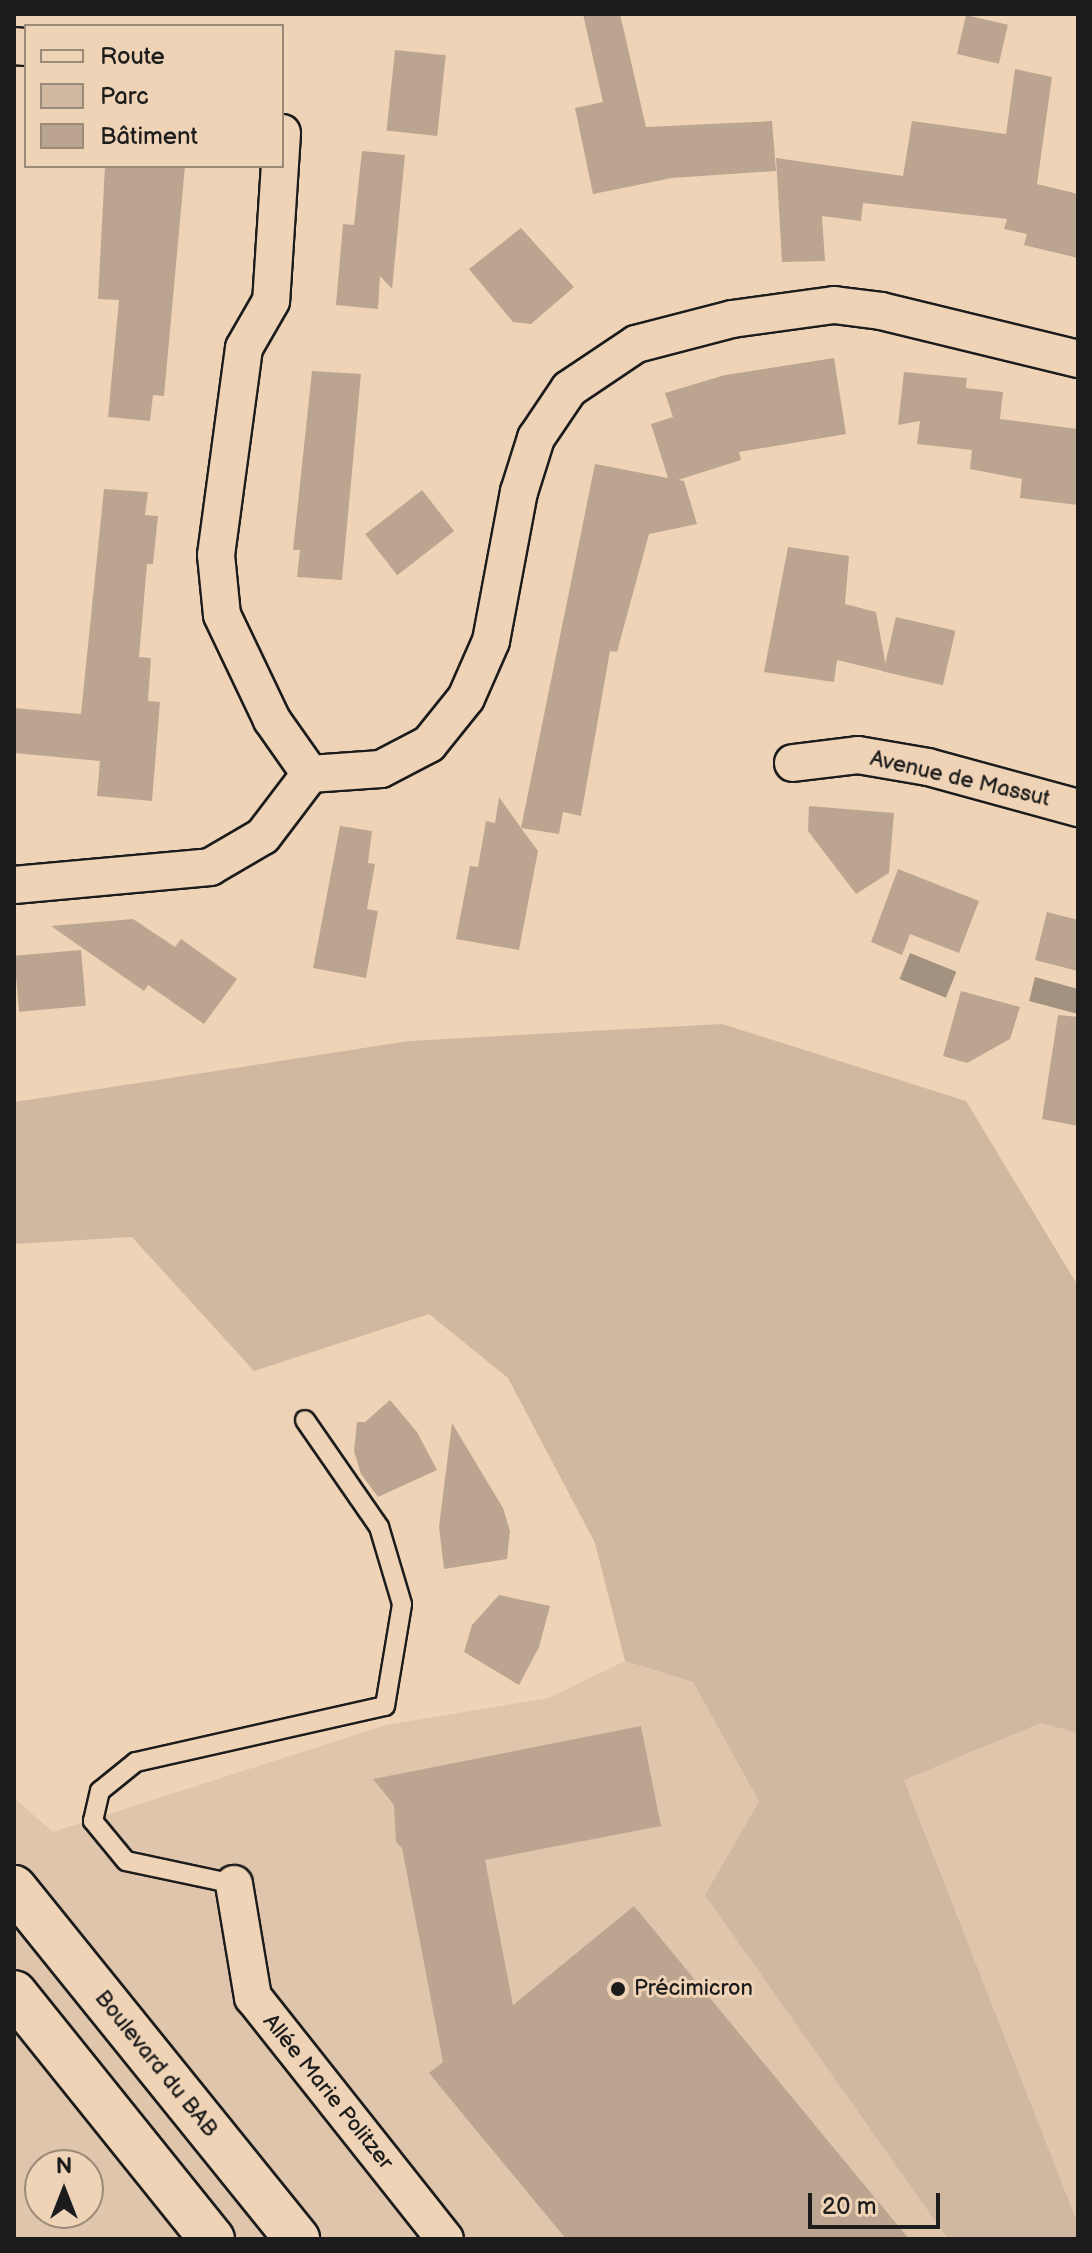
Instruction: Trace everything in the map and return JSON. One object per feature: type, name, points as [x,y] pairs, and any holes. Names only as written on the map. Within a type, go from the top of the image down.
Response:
[{"type":"main road","name":"Boulevard du BAB","points":[[14,1888],[297,2239]]},
{"type":"main road","points":[[14,1993],[212,2239]]},
{"type":"street","points":[[280,168],[271,301],[244,348],[216,555],[222,615],[272,720],[310,774]]},
{"type":"street","points":[[14,885],[210,867],[263,836],[310,774],[381,769],[429,744],[466,698],[491,641],[519,492],[536,438],[569,389],[636,344],[732,319],[834,305],[881,311],[1078,359]]},
{"type":"street","name":"Avenue de Massut","points":[[793,763],[872,758],[928,767],[1078,808]]},
{"type":"street","name":"Allée Marie Politzer","points":[[234,1884],[253,1997],[445,2239]]},
{"type":"lane","points":[[234,1884],[126,1861],[93,1821],[100,1791],[136,1762],[385,1706],[402,1604],[379,1527],[305,1420]]},
{"type":"shaded area","points":[[910,953],[956,972],[946,998],[900,979]]},
{"type":"shaded area","points":[[1035,977],[1078,989],[1078,1014],[1029,1001]]},
{"type":"shaded area","points":[[625,1661],[693,1682],[759,1803],[884,2143],[948,2239],[14,2239],[14,1798],[53,1832],[386,1725],[549,1698]]},
{"type":"shaded area","points":[[1041,1723],[1078,1733],[1078,2224],[904,1780]]},
{"type":"green space","points":[[722,1024],[966,1101],[1078,1286],[1078,1733],[1041,1723],[904,1780],[1078,2224],[1078,2239],[948,2239],[705,1895],[759,1802],[693,1682],[625,1661],[595,1543],[508,1378],[429,1314],[254,1371],[132,1237],[14,1244],[14,1102],[409,1041]]},
{"type":"building","points":[[583,14],[620,14],[646,127],[772,121],[776,171],[672,178],[593,194],[575,108],[603,102]]},
{"type":"building","points":[[966,15],[1008,25],[999,64],[957,54]]},
{"type":"building","points":[[395,50],[446,55],[437,136],[387,131]]},
{"type":"building","points":[[1015,69],[1052,77],[1037,184],[1078,194],[1078,258],[1024,245],[1027,234],[1004,229],[1007,219],[863,203],[861,221],[822,216],[825,261],[782,262],[776,158],[903,176],[912,121],[1006,134]]},
{"type":"building","points":[[362,151],[405,155],[392,289],[380,276],[378,309],[336,305],[343,224],[354,225]]},
{"type":"building","points":[[105,168],[185,168],[164,396],[153,395],[150,421],[108,417],[119,300],[98,299]]},
{"type":"building","points":[[521,228],[574,287],[531,324],[513,322],[469,269]]},
{"type":"building","points":[[834,358],[846,434],[739,452],[741,460],[678,480],[684,481],[697,524],[649,534],[617,652],[610,651],[581,816],[563,812],[559,834],[521,828],[595,464],[668,478],[651,424],[673,417],[665,393],[725,375]]},
{"type":"building","points":[[312,371],[361,374],[342,580],[297,577],[300,550],[293,550]]},
{"type":"building","points":[[904,372],[967,378],[966,388],[1003,392],[1000,419],[1078,429],[1078,505],[1020,498],[1022,479],[970,469],[972,450],[917,444],[920,421],[898,425]]},
{"type":"building","points":[[104,489],[148,492],[145,515],[158,516],[153,564],[147,564],[139,657],[151,658],[148,701],[160,702],[152,801],[97,796],[100,761],[14,753],[14,708],[81,714]]},
{"type":"building","points":[[422,490],[454,531],[397,575],[365,534]]},
{"type":"building","points":[[788,547],[849,556],[845,604],[876,612],[887,672],[837,660],[834,682],[764,672]]},
{"type":"building","points":[[896,617],[955,631],[943,685],[883,672]]},
{"type":"building","points":[[499,797],[538,851],[519,950],[456,939],[470,866],[478,867],[486,821],[495,823]]},
{"type":"building","points":[[809,806],[894,813],[889,873],[856,894],[808,831]]},
{"type":"building","points":[[340,826],[372,831],[368,863],[375,864],[367,909],[378,911],[366,978],[313,968]]},
{"type":"building","points":[[898,869],[979,901],[959,953],[910,934],[902,955],[871,942]]},
{"type":"building","points":[[1047,912],[1078,920],[1078,971],[1035,960]]},
{"type":"building","points":[[133,919],[175,947],[181,939],[237,979],[204,1024],[148,985],[144,991],[51,926]]},
{"type":"building","points":[[81,950],[86,1006],[19,1012],[14,956]]},
{"type":"building","points":[[961,991],[1020,1007],[1010,1039],[967,1063],[943,1056]]},
{"type":"building","points":[[1058,1015],[1078,1017],[1078,1126],[1042,1119]]},
{"type":"building","points":[[390,1400],[417,1432],[437,1470],[378,1497],[361,1474],[354,1451],[357,1422],[365,1422]]},
{"type":"building","points":[[452,1423],[503,1508],[510,1531],[507,1559],[444,1569],[439,1527]]},
{"type":"building","points":[[499,1595],[550,1606],[539,1647],[519,1685],[464,1652],[472,1625]]},
{"type":"building","name":"Précimicron","points":[[641,1726],[661,1826],[485,1860],[513,2005],[634,1906],[909,2239],[566,2239],[429,2073],[443,2062],[402,1848],[396,1842],[394,1805],[373,1779]]},
{"type":"place","name":"Précimicron","points":[[618,1989]]}]
